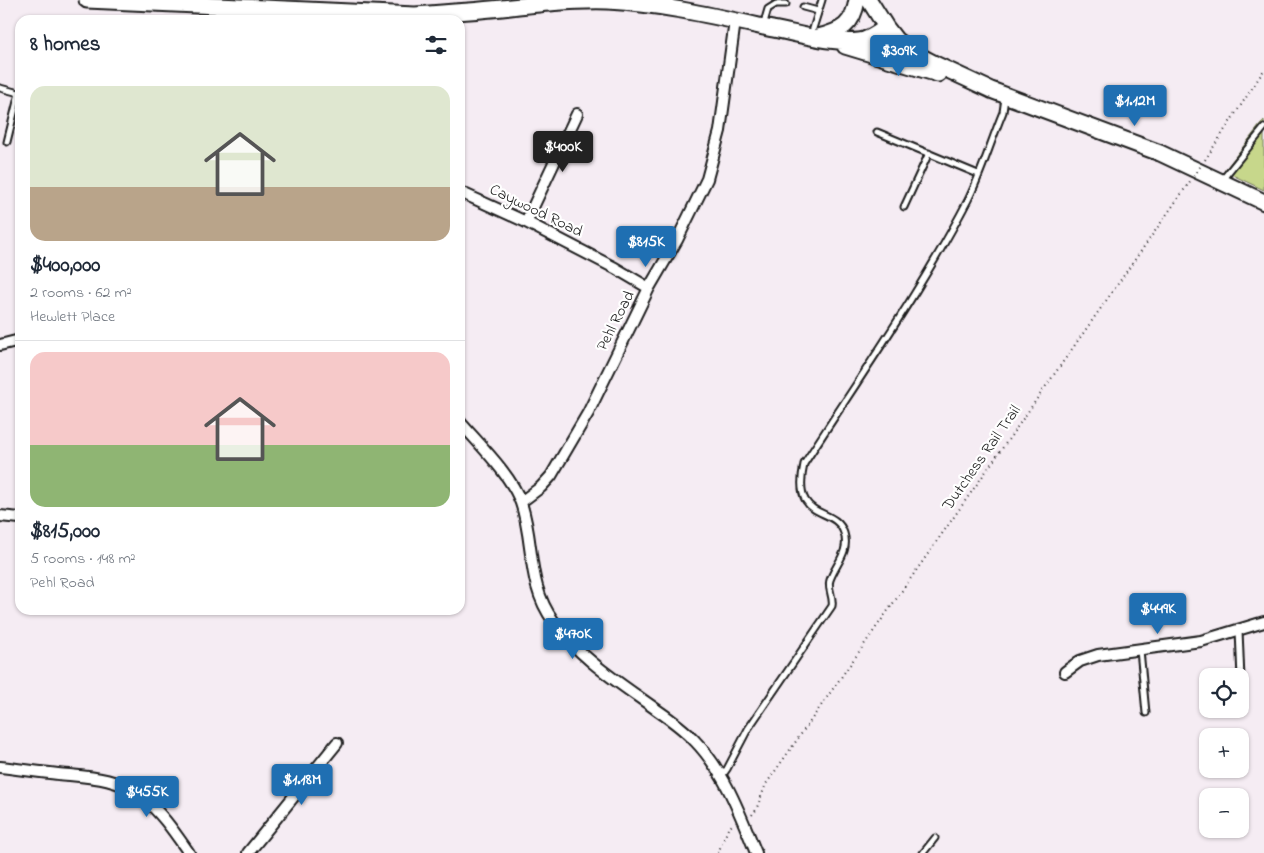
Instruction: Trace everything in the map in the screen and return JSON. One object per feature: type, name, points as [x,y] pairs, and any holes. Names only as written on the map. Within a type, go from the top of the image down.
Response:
[{"type":"main road","points":[[87,0],[220,13],[414,15],[582,0],[608,1],[682,10],[845,42],[862,41],[886,27]]},
{"type":"main road","points":[[813,37],[833,33],[846,26],[854,14],[857,0]]},
{"type":"main road","points":[[869,0],[896,40],[910,51],[991,90]]},
{"type":"main road","points":[[813,37],[1005,95],[1153,150],[1264,202]]},
{"type":"street","name":"Pehl Road","points":[[521,502],[551,476],[588,413],[649,288],[677,240],[707,179],[720,131],[735,21]]},
{"type":"street","points":[[526,222],[577,114]]},
{"type":"street","name":"Caywood Road","points":[[465,194],[526,222],[616,268],[649,288]]},
{"type":"street","points":[[0,345],[15,341]]},
{"type":"street","points":[[465,428],[496,463],[521,502],[534,581],[545,607],[554,622],[588,658],[676,724],[711,759],[722,776],[756,853]]},
{"type":"street","points":[[0,516],[15,518]]},
{"type":"street","points":[[1065,672],[1080,661],[1098,655],[1201,641],[1264,622]]},
{"type":"street","points":[[248,853],[336,743]]},
{"type":"street","points":[[0,767],[107,779],[125,786],[141,796],[157,811],[189,853]]},
{"type":"lane","points":[[813,37],[822,0]]},
{"type":"lane","points":[[763,27],[768,9],[776,4],[786,4]]},
{"type":"lane","points":[[803,7],[818,11]]},
{"type":"lane","points":[[0,88],[15,92]]},
{"type":"lane","points":[[722,776],[728,769],[748,729],[832,606],[833,600],[829,588],[830,580],[844,553],[846,543],[841,526],[835,520],[810,508],[805,500],[801,476],[804,464],[919,287],[969,198],[1003,112],[1005,95]]},
{"type":"lane","points":[[7,142],[15,109]]},
{"type":"lane","points":[[1221,181],[1264,128]]},
{"type":"lane","points":[[878,132],[978,174]]},
{"type":"lane","points":[[904,206],[929,153]]},
{"type":"lane","points":[[1239,630],[1241,668]]},
{"type":"lane","points":[[1140,650],[1146,713]]},
{"type":"lane","points":[[923,853],[936,838]]},
{"type":"path","name":"Dutchess Rail Trail","points":[[718,853],[731,826],[755,813],[766,784],[1194,176],[1264,70]]},
{"type":"green space","points":[[1264,120],[1264,190],[1224,171]]}]
